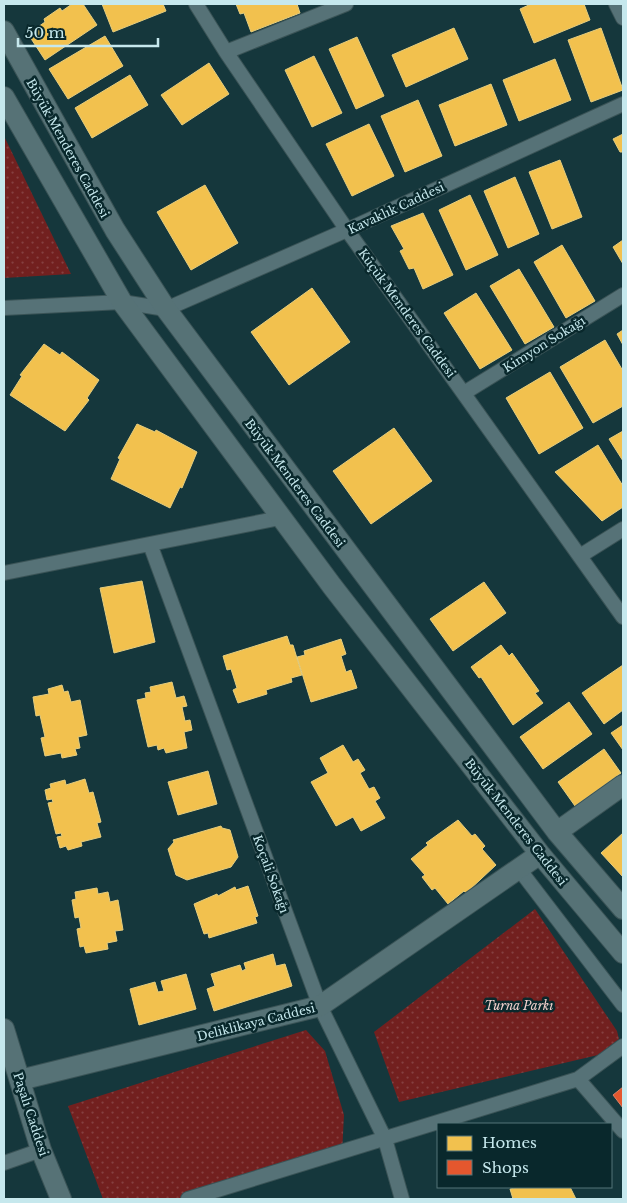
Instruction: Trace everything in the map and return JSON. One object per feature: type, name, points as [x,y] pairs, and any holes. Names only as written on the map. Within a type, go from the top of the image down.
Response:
[{"type":"street","name":"Küçük Menderes Caddesi","points":[[196,4],[226,52],[347,230],[623,617]]},
{"type":"street","points":[[226,52],[346,4]]},
{"type":"street","points":[[616,4],[623,18]]},
{"type":"street","name":"Büyük Menderes Caddesi","points":[[4,31],[114,230],[166,309],[557,832],[623,910]]},
{"type":"street","name":"Büyük Menderes Caddesi","points":[[4,97],[122,302],[280,518],[540,854],[623,953]]},
{"type":"street","name":"Kavaklık Caddesi","points":[[166,309],[347,230],[623,104]]},
{"type":"street","name":"Kimyon Sokağı","points":[[464,393],[623,295]]},
{"type":"street","points":[[4,308],[122,302],[166,309]]},
{"type":"street","points":[[4,573],[280,518]]},
{"type":"street","points":[[580,556],[623,529]]},
{"type":"street","name":"Koçali Sokağı","points":[[150,544],[320,1006],[385,1138],[402,1199]]},
{"type":"street","points":[[557,832],[623,785]]},
{"type":"street","name":"Deliklikaya Caddesi","points":[[20,1080],[320,1006],[540,854]]},
{"type":"street","points":[[519,869],[623,1005]]},
{"type":"street","name":"Paşalı Caddesi","points":[[4,1028],[41,1150],[60,1199]]},
{"type":"street","points":[[188,1199],[578,1079],[623,1046]]},
{"type":"street","points":[[578,1079],[623,1131]]},
{"type":"street","points":[[4,1163],[41,1150]]},
{"type":"green space","points":[[4,136],[71,274],[4,278]]},
{"type":"green space","name":"Turna Parkı","points":[[535,909],[617,1031],[619,1039],[598,1055],[399,1102],[374,1032]]},
{"type":"green space","points":[[306,1030],[325,1051],[344,1115],[342,1154],[195,1199],[103,1199],[68,1106]]},
{"type":"building: Homes","points":[[72,4],[83,4],[97,25],[45,60],[28,34],[45,22],[44,19],[60,8],[62,11]]},
{"type":"building: Homes","points":[[102,4],[163,4],[166,11],[113,32]]},
{"type":"building: Homes","points":[[236,4],[297,4],[300,13],[251,32],[244,13],[240,14]]},
{"type":"building: Homes","points":[[531,4],[584,4],[590,20],[534,43],[520,9]]},
{"type":"building: Homes","points":[[454,28],[468,59],[406,87],[392,55]]},
{"type":"building: Homes","points":[[601,28],[623,90],[591,102],[568,40]]},
{"type":"building: Homes","points":[[105,36],[123,66],[68,99],[49,69]]},
{"type":"building: Homes","points":[[357,37],[384,96],[356,109],[329,49]]},
{"type":"building: Homes","points":[[314,56],[342,113],[312,127],[285,70]]},
{"type":"building: Homes","points":[[555,59],[571,100],[519,121],[503,80]]},
{"type":"building: Homes","points":[[209,63],[229,94],[182,125],[161,95]]},
{"type":"building: Homes","points":[[130,75],[148,105],[92,138],[75,108]]},
{"type":"building: Homes","points":[[491,84],[507,125],[455,146],[439,105]]},
{"type":"building: Homes","points":[[418,100],[442,156],[405,172],[381,116]]},
{"type":"building: Homes","points":[[369,124],[394,176],[352,196],[326,144]]},
{"type":"building: Homes","points":[[623,134],[623,152],[620,152],[613,139]]},
{"type":"building: Homes","points":[[560,160],[582,217],[552,229],[529,172]]},
{"type":"building: Homes","points":[[515,177],[539,234],[508,248],[484,191]]},
{"type":"building: Homes","points":[[205,185],[238,243],[191,270],[157,212]]},
{"type":"building: Homes","points":[[470,195],[498,255],[466,270],[439,210]]},
{"type":"building: Homes","points":[[423,213],[453,275],[423,289],[414,268],[409,269],[400,251],[404,249],[391,226]]},
{"type":"building: Homes","points":[[623,240],[623,264],[613,247]]},
{"type":"building: Homes","points":[[562,245],[595,301],[566,318],[534,262]]},
{"type":"building: Homes","points":[[519,269],[554,327],[525,344],[490,286]]},
{"type":"building: Homes","points":[[312,288],[350,342],[289,385],[251,332]]},
{"type":"building: Homes","points":[[476,293],[512,350],[480,369],[444,313]]},
{"type":"building: Homes","points":[[623,330],[623,345],[617,334]]},
{"type":"building: Homes","points":[[605,340],[623,371],[623,406],[593,423],[560,367]]},
{"type":"building: Homes","points":[[44,344],[60,355],[62,352],[99,380],[87,398],[89,400],[65,431],[10,395],[22,376],[20,375]]},
{"type":"building: Homes","points":[[550,372],[583,428],[539,454],[506,398]]},
{"type":"building: Homes","points":[[137,424],[155,432],[156,430],[197,452],[182,488],[180,487],[170,508],[111,479],[120,459],[118,458]]},
{"type":"building: Homes","points":[[394,428],[432,481],[371,524],[333,471]]},
{"type":"building: Homes","points":[[623,431],[623,461],[609,439]]},
{"type":"building: Homes","points":[[598,445],[623,486],[623,507],[602,521],[555,472]]},
{"type":"building: Homes","points":[[142,581],[155,642],[114,653],[100,588]]},
{"type":"building: Homes","points":[[484,582],[506,613],[453,651],[430,619]]},
{"type":"building: Homes","points":[[287,636],[290,645],[293,645],[302,675],[291,678],[292,682],[266,690],[267,694],[238,703],[233,690],[237,688],[231,669],[227,670],[223,656]]},
{"type":"building: Homes","points":[[341,639],[346,654],[341,656],[346,672],[351,670],[357,688],[311,702],[297,657],[305,655],[304,651]]},
{"type":"building: Homes","points":[[501,645],[509,656],[512,653],[539,691],[535,693],[543,703],[513,725],[481,677],[479,678],[471,667]]},
{"type":"building: Homes","points":[[623,665],[623,710],[604,724],[582,693]]},
{"type":"building: Homes","points":[[172,682],[176,698],[184,696],[187,706],[182,707],[185,721],[190,720],[192,730],[184,732],[187,748],[166,753],[164,748],[158,750],[157,745],[148,747],[137,700],[146,698],[145,693],[151,692],[150,687]]},
{"type":"building: Homes","points":[[62,685],[64,692],[68,691],[71,702],[80,700],[87,735],[78,737],[80,748],[75,749],[77,755],[62,758],[61,753],[45,756],[41,738],[45,737],[40,715],[36,716],[33,697],[49,694],[48,689]]},
{"type":"building: Homes","points":[[569,702],[592,734],[543,769],[520,737]]},
{"type":"building: Homes","points":[[623,725],[623,750],[611,733]]},
{"type":"building: Homes","points":[[343,745],[353,762],[358,759],[365,770],[360,773],[369,789],[374,787],[380,798],[375,801],[385,818],[361,831],[353,817],[336,826],[311,782],[328,773],[320,758]]},
{"type":"building: Homes","points":[[604,749],[621,773],[575,806],[558,782]]},
{"type":"building: Homes","points":[[208,771],[217,804],[178,815],[168,782]]},
{"type":"building: Homes","points":[[85,779],[89,793],[93,792],[101,822],[97,823],[101,837],[81,842],[82,846],[68,850],[66,846],[60,848],[57,837],[62,836],[61,833],[56,834],[48,803],[53,802],[52,799],[47,800],[45,790],[51,788],[50,784],[65,780],[66,785]]},
{"type":"building: Homes","points":[[458,820],[472,836],[475,834],[485,846],[482,849],[496,865],[466,893],[464,891],[448,904],[435,888],[432,890],[422,877],[425,875],[411,859],[428,845],[426,843]]},
{"type":"building: Homes","points":[[221,826],[230,830],[238,857],[231,867],[187,880],[176,875],[168,849],[174,842],[173,840]]},
{"type":"building: Homes","points":[[623,833],[623,877],[601,853]]},
{"type":"building: Homes","points":[[248,886],[258,916],[255,917],[257,923],[209,938],[208,933],[204,934],[194,904],[217,894],[218,896],[235,887],[236,890]]},
{"type":"building: Homes","points":[[97,888],[98,894],[108,892],[110,902],[118,900],[123,930],[115,931],[117,941],[107,943],[108,949],[86,953],[84,946],[80,947],[77,929],[81,928],[79,917],[75,918],[72,900],[76,899],[75,892]]},
{"type":"building: Homes","points":[[273,954],[276,966],[285,964],[292,986],[214,1011],[207,989],[215,986],[211,974],[240,965],[242,971],[246,969],[244,963]]},
{"type":"building: Homes","points":[[186,974],[196,1009],[139,1025],[130,989],[155,982],[158,992],[164,991],[161,981]]},
{"type":"building: Homes","points":[[570,1188],[576,1199],[513,1199],[510,1189]]},
{"type":"building: Shops","points":[[623,1087],[623,1108],[613,1095]]}]
